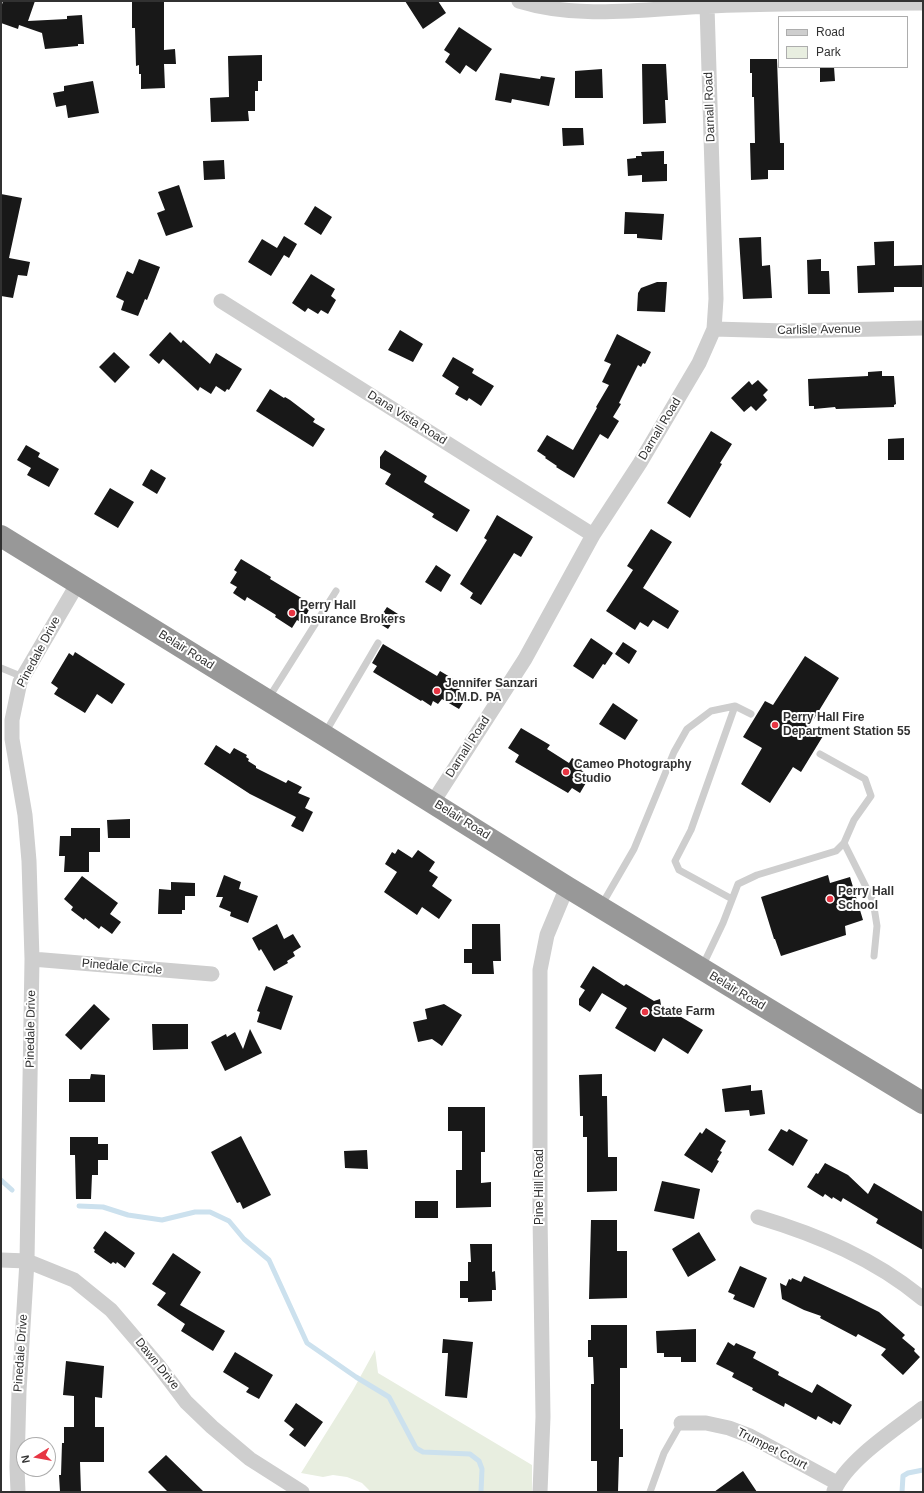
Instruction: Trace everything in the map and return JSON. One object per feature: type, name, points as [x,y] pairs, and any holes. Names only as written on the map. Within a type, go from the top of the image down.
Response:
[{"type":"highway","name":"Belair Road","points":[[1,536],[433,802],[567,888],[923,1103]]},
{"type":"street","points":[[520,1],[538,7],[559,10],[588,11],[629,11],[707,6],[923,3]]},
{"type":"street","name":"Darnall Road","points":[[433,802],[525,659],[593,535],[640,463],[699,364],[714,329],[716,299],[707,6]]},
{"type":"street","name":"Dana Vista Road","points":[[221,301],[593,535]]},
{"type":"street","name":"Carlisle Avenue","points":[[714,329],[786,331],[923,328]]},
{"type":"street","name":"Pinedale Drive","points":[[18,1492],[18,1391],[27,1260],[32,959],[29,861],[25,815],[12,739],[12,720],[20,682],[78,583]]},
{"type":"street","name":"Pine Hill Road","points":[[540,1492],[543,1417],[540,1214],[540,970],[547,935],[567,888]]},
{"type":"street","name":"Pinedale Circle","points":[[32,959],[212,974]]},
{"type":"street","points":[[758,1217],[794,1228],[857,1255],[890,1274],[923,1299]]},
{"type":"street","name":"Dawn Drive","points":[[1,1260],[27,1260],[74,1280],[111,1310],[158,1365],[186,1402],[212,1427],[250,1459],[302,1492]]},
{"type":"street","points":[[835,1488],[852,1466],[878,1442],[923,1408]]},
{"type":"street","name":"Trumpet Court","points":[[681,1423],[706,1423],[729,1428],[750,1436],[835,1488]]},
{"type":"lane","points":[[267,701],[336,591]]},
{"type":"lane","points":[[324,735],[378,643]]},
{"type":"lane","points":[[1,668],[23,677]]},
{"type":"lane","points":[[732,899],[679,870],[675,861],[691,830],[736,706]]},
{"type":"lane","points":[[600,907],[634,849],[674,752],[687,729],[711,711],[736,706],[751,714]]},
{"type":"lane","points":[[701,969],[723,923],[738,884],[757,875],[836,852],[844,843],[854,820],[871,796],[865,779],[820,754]]},
{"type":"lane","points":[[844,843],[873,901],[877,926],[874,956]]},
{"type":"lane","points":[[650,1492],[664,1453],[681,1423]]},
{"type":"green space","points":[[375,1350],[378,1373],[532,1465],[532,1492],[371,1492],[362,1483],[347,1477],[333,1475],[323,1477],[301,1473],[353,1390]]},
{"type":"building","points":[[3,1],[35,1],[28,21],[67,19],[67,16],[82,15],[84,44],[78,44],[78,46],[45,49],[42,33],[19,25],[18,29],[1,23],[1,8]]},
{"type":"building","points":[[132,1],[164,1],[164,50],[175,49],[176,64],[164,64],[165,88],[141,89],[141,74],[139,74],[139,65],[136,66],[135,28],[132,28]]},
{"type":"building","points":[[405,1],[438,1],[446,13],[423,29]]},
{"type":"building","points":[[459,27],[492,49],[476,72],[466,65],[460,74],[445,62],[450,54],[444,50]]},
{"type":"building","points":[[262,55],[262,81],[258,81],[258,91],[255,91],[255,111],[248,111],[249,121],[211,122],[210,98],[229,97],[228,56]]},
{"type":"building","points":[[750,59],[777,59],[780,143],[784,143],[784,170],[768,170],[768,179],[751,180],[750,143],[755,143],[754,97],[752,97],[752,73],[750,73]]},
{"type":"building","points":[[642,64],[666,64],[668,100],[665,100],[666,123],[643,124]]},
{"type":"building","points":[[820,68],[834,68],[835,81],[820,82]]},
{"type":"building","points":[[602,69],[603,98],[575,98],[575,71]]},
{"type":"building","points":[[500,73],[540,79],[541,76],[555,78],[549,106],[512,99],[511,103],[495,100]]},
{"type":"building","points":[[93,81],[99,113],[68,118],[66,105],[56,107],[53,93],[64,91],[64,86]]},
{"type":"building","points":[[562,128],[583,128],[584,145],[563,146]]},
{"type":"building","points":[[664,151],[664,164],[667,164],[667,181],[642,182],[642,175],[628,176],[627,159],[642,156],[641,152]]},
{"type":"building","points":[[224,160],[225,179],[204,180],[203,161]]},
{"type":"building","points":[[179,185],[193,227],[166,236],[157,213],[165,210],[158,192]]},
{"type":"building","points":[[1,194],[22,198],[9,258],[30,262],[27,276],[18,275],[13,298],[1,296]]},
{"type":"building","points":[[315,206],[332,217],[321,235],[304,224]]},
{"type":"building","points":[[625,212],[664,214],[662,240],[637,238],[637,234],[624,234]]},
{"type":"building","points":[[284,236],[297,244],[289,258],[284,255],[271,276],[248,262],[262,239],[277,248]]},
{"type":"building","points":[[761,237],[762,266],[770,265],[772,298],[743,299],[739,238]]},
{"type":"building","points":[[894,241],[894,266],[923,265],[923,287],[894,287],[894,292],[858,293],[857,266],[875,265],[874,242]]},
{"type":"building","points":[[139,259],[160,267],[147,300],[145,299],[138,316],[121,310],[124,301],[116,297],[127,271],[133,274]]},
{"type":"building","points":[[821,259],[821,271],[829,271],[830,294],[808,294],[807,260]]},
{"type":"building","points":[[311,274],[335,289],[331,296],[336,300],[328,314],[321,310],[318,314],[308,308],[305,312],[292,303]]},
{"type":"building","points":[[657,282],[667,282],[665,312],[637,311],[638,293],[641,288]]},
{"type":"building","points":[[400,330],[423,344],[413,362],[388,350]]},
{"type":"building","points":[[170,332],[181,343],[183,340],[210,364],[216,353],[242,369],[229,390],[227,389],[225,392],[216,386],[211,394],[200,387],[198,391],[163,359],[159,364],[149,355]]},
{"type":"building","points":[[617,334],[651,352],[645,364],[643,363],[641,367],[638,365],[619,403],[621,404],[613,417],[619,421],[608,439],[600,434],[574,478],[556,467],[557,466],[537,451],[547,435],[573,450],[609,385],[602,382],[611,364],[604,361]]},
{"type":"building","points":[[114,352],[130,367],[115,383],[99,367]]},
{"type":"building","points":[[453,357],[474,369],[472,373],[494,386],[481,406],[469,398],[467,401],[455,394],[459,387],[442,376]]},
{"type":"building","points":[[882,371],[882,376],[894,376],[896,404],[894,407],[836,409],[835,407],[814,409],[814,406],[809,406],[808,379],[868,376],[868,372]]},
{"type":"building","points":[[758,380],[768,390],[763,395],[767,400],[756,411],[751,406],[744,412],[731,398],[749,381],[752,385]]},
{"type":"building","points":[[270,389],[290,400],[315,419],[313,422],[325,429],[313,447],[256,411]]},
{"type":"building","points":[[711,431],[732,444],[690,518],[667,503]]},
{"type":"building","points":[[904,438],[904,460],[888,460],[888,439]]},
{"type":"building","points":[[26,445],[40,453],[38,457],[59,469],[49,487],[27,475],[31,468],[17,460]]},
{"type":"building","points":[[385,450],[427,476],[424,482],[470,510],[457,532],[432,517],[434,514],[385,484],[391,474],[380,468],[380,457]]},
{"type":"building","points":[[151,469],[166,478],[157,494],[142,485]]},
{"type":"building","points":[[110,488],[134,502],[118,528],[94,514]]},
{"type":"building","points":[[497,515],[533,537],[521,557],[514,553],[481,605],[470,598],[473,593],[460,584],[487,540],[484,538]]},
{"type":"building","points":[[651,529],[672,542],[643,588],[679,611],[668,629],[653,620],[648,627],[640,622],[635,630],[606,611],[633,570],[627,566]]},
{"type":"building","points":[[241,559],[308,602],[306,606],[310,608],[302,623],[297,620],[292,628],[275,617],[276,615],[247,597],[245,601],[233,593],[237,587],[230,583],[237,572],[234,570]]},
{"type":"building","points":[[436,565],[451,575],[441,592],[425,582]]},
{"type":"building","points":[[387,607],[398,614],[388,629],[377,622]]},
{"type":"building","points":[[591,638],[613,653],[605,665],[603,664],[593,679],[573,666]]},
{"type":"building","points":[[623,642],[637,651],[629,664],[615,654]]},
{"type":"building","points":[[383,644],[437,676],[440,671],[460,683],[457,688],[468,695],[459,709],[442,699],[438,704],[433,701],[431,706],[373,672],[377,666],[372,663]]},
{"type":"building","points":[[75,652],[125,684],[112,704],[97,694],[85,713],[54,694],[58,688],[51,683],[69,653],[73,656]]},
{"type":"building","points":[[805,656],[839,678],[809,727],[823,736],[801,772],[793,767],[770,803],[741,784],[762,748],[743,737],[765,701],[773,705]]},
{"type":"building","points":[[613,703],[638,720],[625,740],[599,724]]},
{"type":"building","points":[[521,728],[550,745],[547,749],[569,763],[572,758],[584,765],[581,770],[590,776],[580,793],[572,788],[568,793],[515,762],[519,755],[508,748]]},
{"type":"building","points":[[216,745],[230,754],[234,748],[247,755],[246,757],[249,759],[248,761],[256,766],[256,768],[286,783],[288,780],[302,787],[298,793],[310,798],[305,808],[313,812],[303,832],[291,826],[296,817],[250,794],[204,764]]},
{"type":"building","points":[[130,819],[130,838],[108,838],[107,820]]},
{"type":"building","points":[[71,828],[100,828],[100,852],[89,852],[89,872],[64,872],[65,856],[59,856],[60,836],[71,836]]},
{"type":"building","points":[[398,849],[412,858],[418,850],[435,862],[429,871],[438,877],[432,886],[452,900],[439,919],[422,907],[417,915],[384,892],[397,872],[385,864],[392,852],[395,854]]},
{"type":"building","points":[[224,875],[241,882],[239,889],[258,896],[248,923],[230,916],[231,912],[219,907],[223,897],[216,897]]},
{"type":"building","points":[[828,875],[830,883],[850,877],[863,920],[845,926],[846,935],[781,956],[761,897]]},
{"type":"building","points":[[82,876],[118,903],[110,914],[121,922],[112,934],[101,926],[99,929],[85,918],[84,920],[71,910],[73,907],[64,899]]},
{"type":"building","points":[[171,882],[195,883],[195,896],[185,896],[185,910],[182,910],[182,914],[158,914],[159,889],[171,890]]},
{"type":"building","points":[[277,924],[284,939],[293,934],[301,947],[293,952],[295,956],[287,961],[288,963],[274,971],[261,949],[259,951],[252,938]]},
{"type":"building","points":[[472,924],[500,924],[501,961],[493,961],[494,974],[472,974],[472,963],[464,963],[464,949],[472,949]]},
{"type":"building","points":[[593,966],[624,986],[626,984],[654,1001],[660,999],[661,1005],[703,1030],[688,1054],[663,1038],[655,1052],[615,1028],[627,1008],[602,993],[590,1012],[579,1005],[579,999],[585,990],[580,987]]},
{"type":"building","points":[[266,986],[293,996],[281,1030],[257,1022],[260,1012],[257,1011]]},
{"type":"building","points":[[94,1004],[110,1019],[81,1050],[65,1035]]},
{"type":"building","points":[[444,1004],[462,1015],[442,1046],[432,1039],[418,1042],[413,1022],[427,1019],[425,1009]]},
{"type":"building","points":[[152,1024],[188,1024],[188,1049],[153,1050]]},
{"type":"building","points":[[250,1029],[262,1053],[225,1071],[211,1042],[226,1034],[227,1037],[235,1032],[243,1049]]},
{"type":"building","points":[[91,1074],[105,1075],[105,1102],[69,1102],[69,1079],[90,1079]]},
{"type":"building","points":[[602,1074],[602,1096],[607,1096],[608,1157],[617,1157],[617,1191],[587,1192],[587,1137],[583,1137],[583,1116],[580,1116],[579,1075]]},
{"type":"building","points":[[751,1085],[751,1091],[762,1090],[765,1114],[750,1116],[749,1110],[725,1112],[722,1089]]},
{"type":"building","points":[[448,1107],[485,1107],[485,1152],[481,1152],[481,1183],[491,1182],[491,1207],[456,1208],[456,1170],[462,1170],[462,1131],[448,1131]]},
{"type":"building","points":[[706,1128],[726,1141],[720,1151],[722,1152],[717,1160],[719,1161],[712,1173],[684,1155],[700,1132],[702,1134]]},
{"type":"building","points":[[781,1129],[787,1132],[789,1129],[808,1140],[793,1166],[768,1150]]},
{"type":"building","points":[[241,1136],[271,1195],[243,1209],[240,1202],[237,1203],[211,1152]]},
{"type":"building","points":[[70,1137],[98,1137],[98,1144],[108,1144],[108,1160],[98,1160],[98,1175],[92,1175],[91,1199],[76,1199],[75,1155],[70,1155]]},
{"type":"building","points":[[367,1150],[368,1169],[345,1168],[344,1151]]},
{"type":"building","points":[[825,1163],[848,1175],[868,1194],[874,1183],[923,1212],[923,1250],[876,1223],[878,1219],[843,1198],[841,1202],[833,1197],[832,1199],[825,1194],[823,1197],[807,1187]]},
{"type":"building","points":[[662,1181],[700,1189],[694,1219],[654,1211]]},
{"type":"building","points":[[415,1201],[438,1201],[438,1218],[415,1218]]},
{"type":"building","points":[[591,1220],[617,1220],[617,1251],[627,1251],[627,1298],[589,1299]]},
{"type":"building","points":[[105,1231],[135,1253],[125,1268],[117,1262],[116,1264],[113,1262],[111,1264],[94,1252],[95,1250],[93,1248]]},
{"type":"building","points":[[699,1232],[716,1260],[688,1277],[672,1249]]},
{"type":"building","points":[[470,1244],[492,1244],[492,1272],[495,1271],[496,1290],[492,1290],[492,1301],[468,1302],[468,1298],[460,1298],[460,1281],[468,1281],[468,1262],[471,1262]]},
{"type":"building","points":[[173,1253],[201,1272],[180,1305],[225,1331],[213,1351],[181,1331],[185,1324],[157,1305],[166,1293],[152,1284]]},
{"type":"building","points":[[740,1266],[767,1278],[754,1308],[733,1299],[735,1295],[728,1292]]},
{"type":"building","points":[[804,1276],[879,1312],[905,1335],[902,1338],[915,1349],[914,1351],[920,1357],[903,1375],[881,1355],[886,1349],[858,1334],[856,1337],[820,1318],[821,1316],[804,1310],[782,1299],[780,1283],[786,1286],[789,1279],[791,1280],[792,1278],[801,1282]]},
{"type":"building","points":[[591,1325],[627,1325],[627,1368],[620,1368],[620,1429],[623,1429],[623,1457],[619,1457],[618,1492],[597,1492],[597,1461],[591,1461],[591,1384],[594,1384],[593,1357],[588,1357],[588,1340],[591,1340]]},
{"type":"building","points":[[696,1329],[696,1362],[681,1362],[681,1357],[664,1357],[664,1353],[657,1353],[656,1331]]},
{"type":"building","points":[[443,1339],[473,1342],[467,1398],[445,1396],[448,1353],[442,1353]]},
{"type":"building","points":[[728,1342],[734,1346],[736,1343],[756,1352],[753,1358],[779,1372],[778,1375],[812,1393],[817,1384],[852,1405],[840,1425],[833,1421],[832,1424],[818,1416],[816,1420],[785,1403],[784,1407],[752,1390],[753,1388],[732,1377],[734,1373],[716,1364]]},
{"type":"building","points":[[235,1352],[273,1375],[259,1399],[246,1392],[249,1388],[223,1372]]},
{"type":"building","points":[[66,1361],[104,1366],[102,1398],[95,1397],[95,1427],[104,1427],[104,1462],[80,1462],[81,1492],[60,1492],[59,1475],[61,1475],[64,1427],[74,1427],[74,1396],[63,1395]]},
{"type":"building","points":[[296,1403],[323,1422],[305,1447],[289,1435],[294,1429],[284,1421]]},
{"type":"building","points":[[166,1455],[204,1492],[168,1492],[148,1472]]},
{"type":"building","points":[[743,1471],[757,1492],[714,1492]]},
{"type":"waterway","points":[[1,1180],[12,1190]]},
{"type":"waterway","points":[[79,1206],[103,1207],[128,1215],[162,1220],[195,1212],[210,1212],[229,1221],[244,1239],[269,1260],[307,1343],[356,1377],[389,1397],[416,1448],[423,1452],[470,1454],[479,1461],[482,1469],[481,1492]]},
{"type":"waterway","points":[[902,1492],[903,1476],[908,1473],[923,1470]]},
{"type":"place","name":"Perry Hall Insurance Brokers","points":[[292,613]]},
{"type":"place","name":"Jennifer Sanzari D.M.D. PA","points":[[437,691]]},
{"type":"place","name":"Perry Hall Fire Department Station 55","points":[[775,725]]},
{"type":"place","name":"Cameo Photography Studio","points":[[566,772]]},
{"type":"place","name":"Perry Hall School","points":[[830,899]]},
{"type":"place","name":"State Farm","points":[[645,1012]]}]
